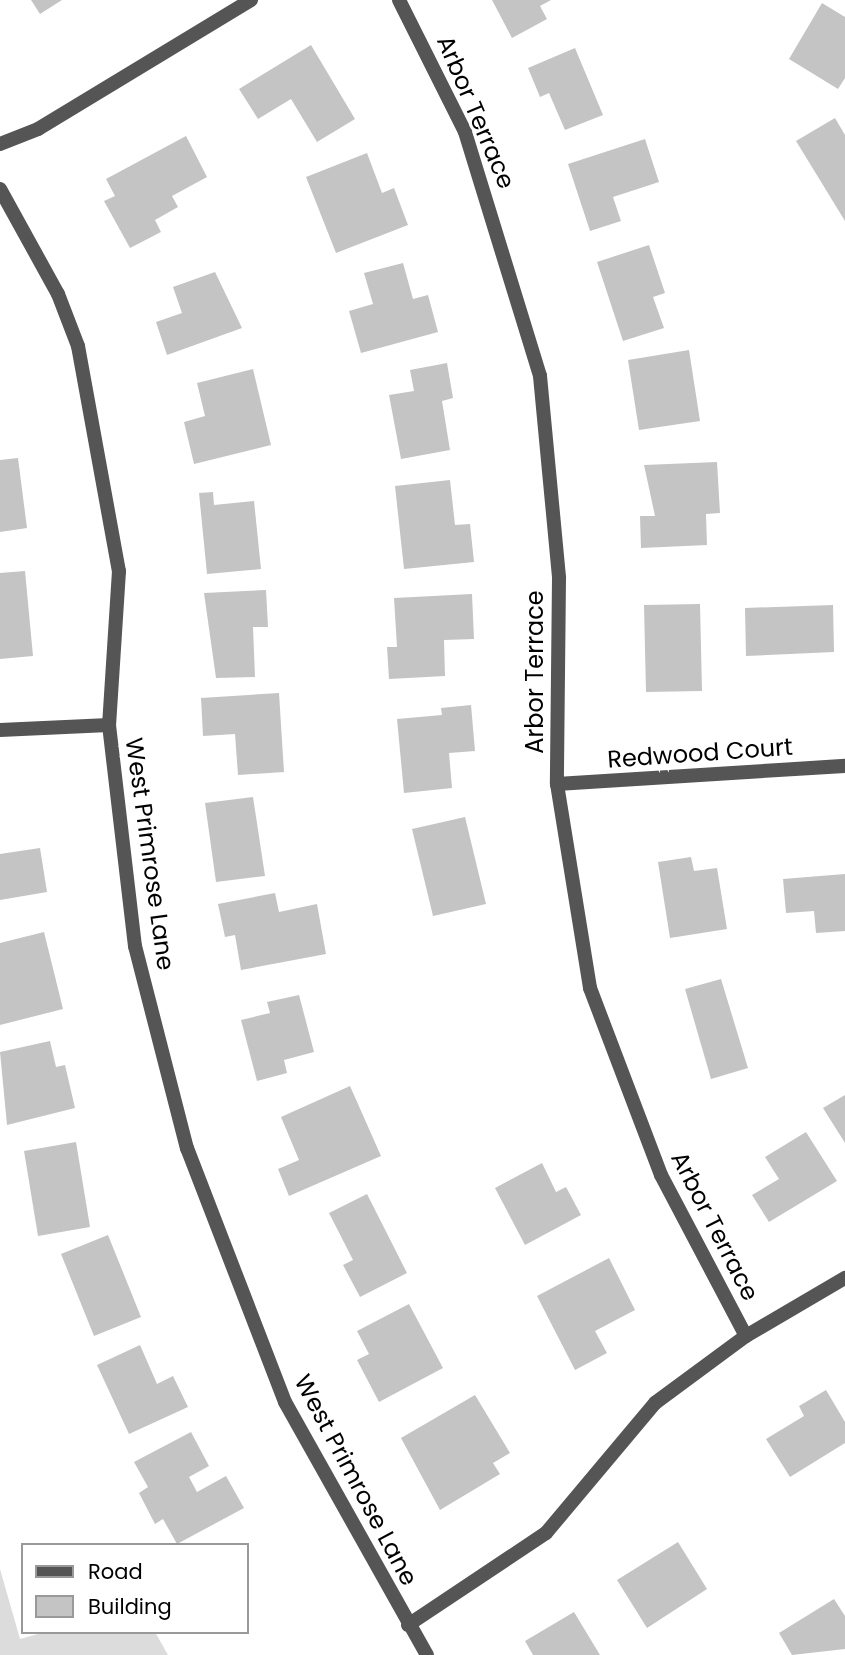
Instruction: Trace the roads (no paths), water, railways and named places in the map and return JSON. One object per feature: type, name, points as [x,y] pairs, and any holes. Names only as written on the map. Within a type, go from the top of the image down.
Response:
[{"type":"street","points":[[0,144],[38,129],[251,0]]},
{"type":"street","name":"Arbor Terrace","points":[[399,0],[469,143],[540,376],[559,578],[557,785],[590,988],[661,1175],[746,1336]]},
{"type":"street","name":"West Primrose Lane","points":[[0,189],[58,294],[78,346],[119,571],[109,725],[135,946],[187,1148],[285,1402],[427,1655]]},
{"type":"street","points":[[0,730],[109,725]]},
{"type":"street","name":"Redwood Court","points":[[557,785],[845,766]]},
{"type":"street","points":[[408,1625],[546,1533],[655,1403],[746,1336],[845,1278]]}]
